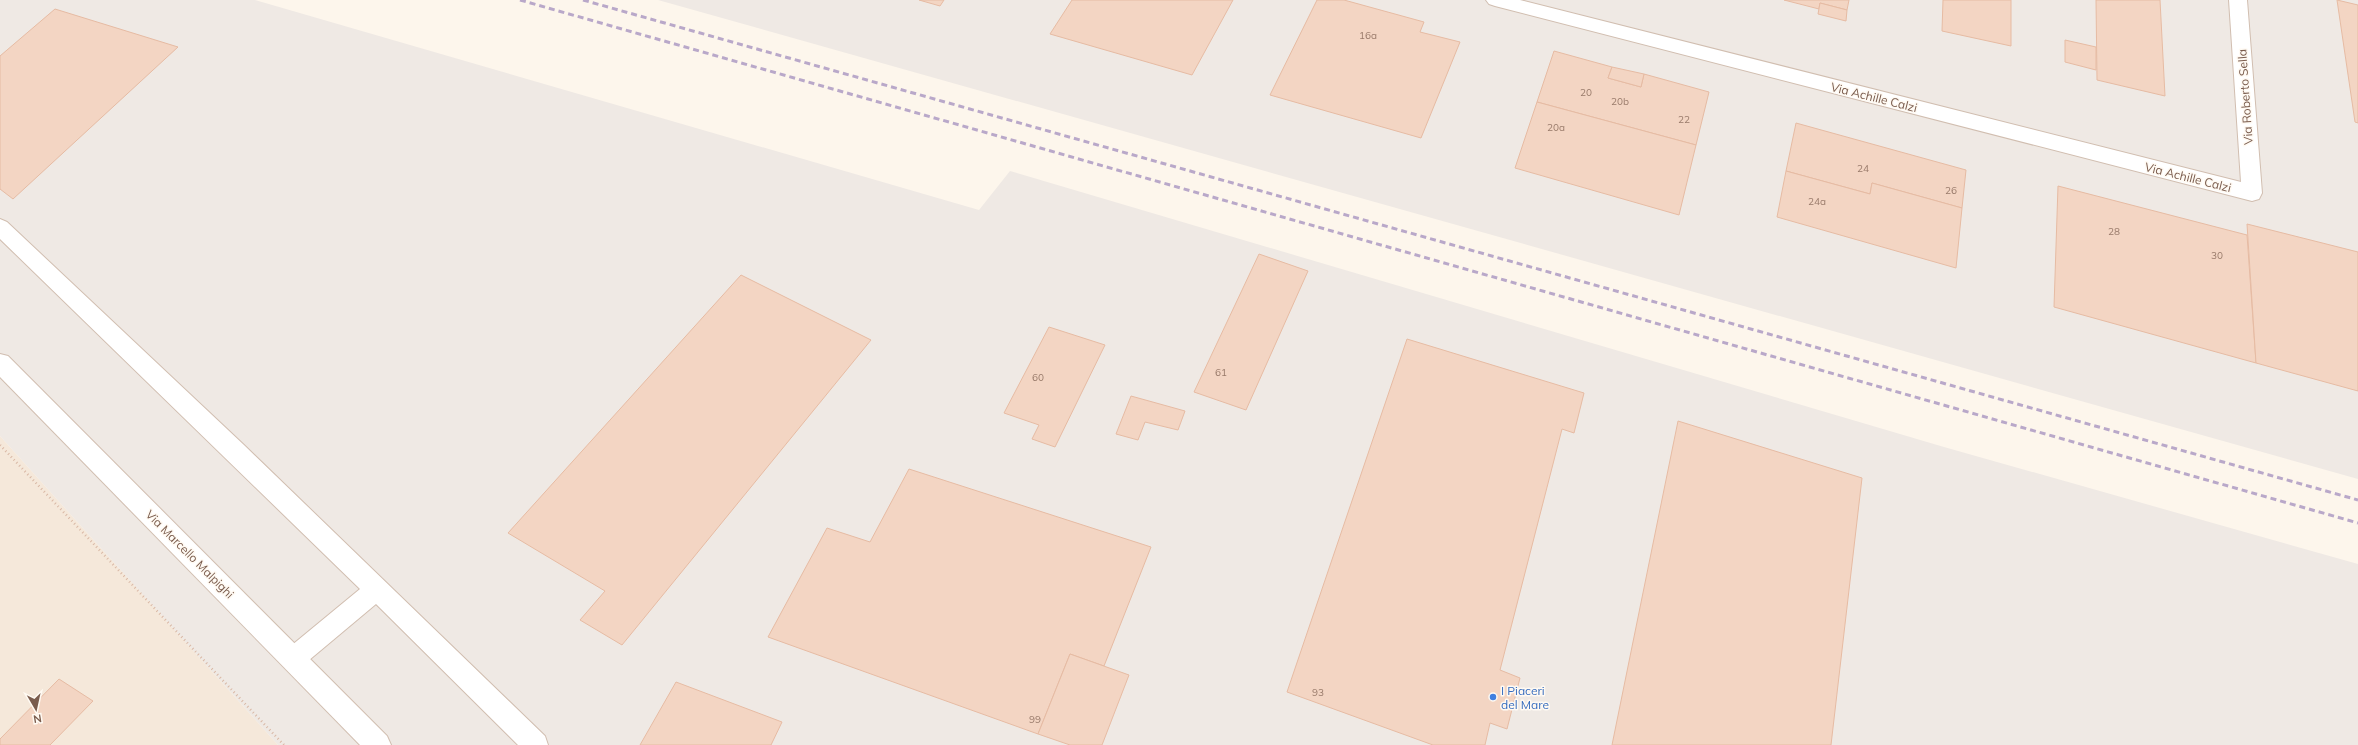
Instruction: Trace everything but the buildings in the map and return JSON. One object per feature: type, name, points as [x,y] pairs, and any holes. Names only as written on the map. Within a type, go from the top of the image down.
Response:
[{"type":"street","name":"Via Achille Calzi","points":[[1495,0],[2252,194]]},
{"type":"street","name":"Via Roberto Sella","points":[[2238,0],[2252,194]]},
{"type":"street","name":"Via Marcello Malpighi","points":[[0,364],[294,658],[378,745]]},
{"type":"lane","points":[[0,227],[377,589],[536,745]]},
{"type":"lane","points":[[294,658],[377,589]]},
{"type":"path","points":[[0,445],[284,745]]},
{"type":"shaded area","points":[[0,0],[255,0],[979,210],[1010,171],[1944,447],[2358,564],[2358,745],[278,745],[0,436]]},
{"type":"shaded area","points":[[658,0],[2358,0],[2358,479]]},
{"type":"shaded area","points":[[0,436],[278,745],[0,745]]},
{"type":"railway","points":[[520,0],[2358,523]]},
{"type":"railway","points":[[583,0],[2358,500]]},
{"type":"place","name":"I Piaceri del Mare","points":[[1493,697]]}]
